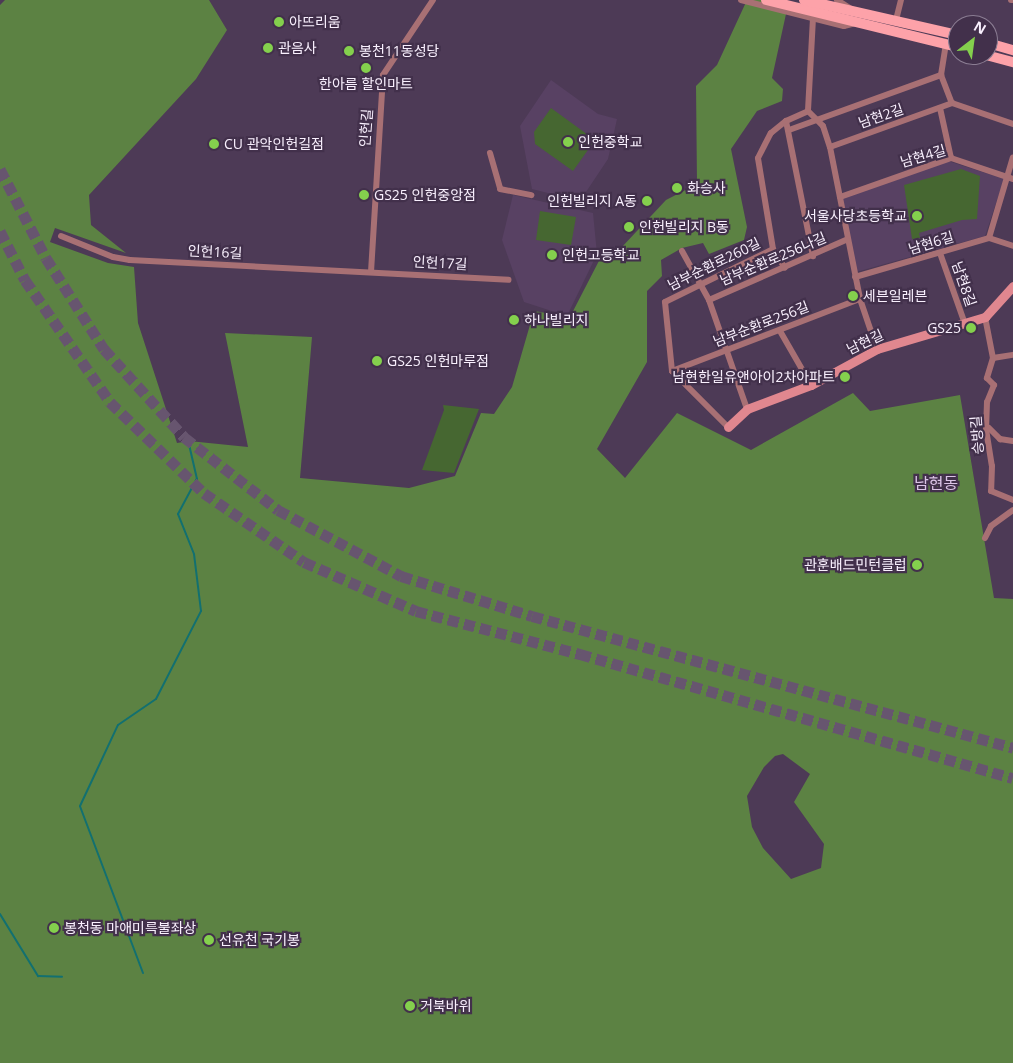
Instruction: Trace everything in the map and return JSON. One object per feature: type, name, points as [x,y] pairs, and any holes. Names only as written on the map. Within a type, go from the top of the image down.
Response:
[{"type":"main road","points":[[766,0],[948,44]]},
{"type":"main road","points":[[804,0],[948,32]]},
{"type":"main road","points":[[920,37],[930,33],[926,27]]},
{"type":"main road","points":[[998,46],[1013,50]]},
{"type":"main road","points":[[998,58],[1013,62]]},
{"type":"street","name":"인헌길","points":[[371,272],[383,75],[433,0]]},
{"type":"street","points":[[741,0],[844,26],[856,23]]},
{"type":"street","points":[[896,20],[901,0]]},
{"type":"street","points":[[841,1],[854,12]]},
{"type":"street","points":[[813,18],[808,111],[818,119],[830,147],[846,240],[860,299],[877,349]]},
{"type":"street","points":[[948,54],[941,75],[952,103],[1013,124]]},
{"type":"street","points":[[789,130],[941,75]]},
{"type":"street","name":"남현2길","points":[[830,147],[952,103]]},
{"type":"street","points":[[940,108],[950,158]]},
{"type":"street","name":"남부순환로260길","points":[[785,268],[773,249],[758,158],[771,133],[786,120],[808,111]]},
{"type":"street","points":[[786,120],[813,256]]},
{"type":"street","points":[[490,153],[500,189],[531,195]]},
{"type":"street","points":[[1013,157],[1009,178],[989,238],[1013,246]]},
{"type":"street","name":"남현4길","points":[[840,197],[950,158],[1009,178]]},
{"type":"street","name":"인헌16길","points":[[61,236],[113,257],[130,260],[371,272]]},
{"type":"street","name":"남현6길","points":[[855,277],[989,238]]},
{"type":"street","name":"남부순환로256나길","points":[[709,300],[846,240]]},
{"type":"street","name":"남부순환로260길","points":[[672,371],[665,302],[699,283],[773,249]]},
{"type":"street","points":[[682,251],[709,300],[747,409]]},
{"type":"street","name":"남현8길","points":[[940,253],[965,324]]},
{"type":"street","name":"인헌17길","points":[[371,272],[508,280]]},
{"type":"street","name":"남현길","points":[[728,427],[747,409],[811,385],[877,349],[985,317],[1013,286]]},
{"type":"street","name":"남부순환로256길","points":[[672,371],[860,299]]},
{"type":"street","points":[[985,317],[993,358],[1013,355]]},
{"type":"street","points":[[780,331],[811,385]]},
{"type":"street","name":"승방길","points":[[993,358],[987,378],[994,385],[987,402],[986,429],[992,466],[991,491],[1013,500]]},
{"type":"street","points":[[672,371],[728,427]]},
{"type":"street","points":[[989,428],[1000,439],[1013,441]]},
{"type":"street","points":[[985,538],[991,526],[1013,510]]},
{"type":"shaded area","name":"인헌중학교","points":[[551,80],[598,114],[617,119],[608,159],[580,201],[532,189],[520,126]]},
{"type":"shaded area","name":"서울사당초등학교","points":[[945,160],[1004,179],[985,236],[856,272],[840,197]]},
{"type":"shaded area","name":"인헌고등학교","points":[[513,195],[593,213],[597,254],[567,316],[524,302],[502,240]]},
{"type":"green space","points":[[5,0],[209,0],[227,30],[196,79],[89,195],[91,225],[126,253],[55,228],[50,242],[108,263],[134,267],[138,323],[177,443],[189,441],[248,447],[225,333],[312,337],[300,478],[409,488],[455,476],[481,413],[494,414],[512,387],[534,311],[570,317],[602,255],[621,248],[666,200],[697,184],[696,86],[717,65],[747,0],[773,0],[786,14],[772,78],[783,89],[782,101],[757,111],[731,149],[747,227],[744,240],[709,254],[703,243],[682,248],[661,260],[662,276],[647,291],[647,362],[597,449],[625,478],[677,413],[751,450],[853,393],[870,411],[960,395],[994,598],[1013,599],[1013,1063],[0,1063],[0,5]],"holes":[[[783,754],[810,774],[794,802],[824,844],[821,868],[791,879],[763,848],[752,827],[747,796],[764,767],[775,756]]]},
{"type":"green space","points":[[551,108],[595,140],[573,171],[535,144],[534,132]]},
{"type":"green space","points":[[961,169],[980,176],[977,219],[962,220],[919,233],[920,238],[912,239],[904,185]]},
{"type":"green space","points":[[540,211],[576,217],[571,245],[536,240]]},
{"type":"green space","points":[[443,405],[479,409],[454,473],[422,470],[444,410]]},
{"type":"waterway","points":[[143,973],[80,806],[118,725],[156,699],[201,611],[194,554],[178,514],[197,479],[189,444]]},
{"type":"waterway","points":[[0,914],[38,976],[62,977]]},
{"type":"tunnel","points":[[0,169],[46,258],[104,349],[184,437],[278,510],[401,576],[532,616],[1013,748]]},
{"type":"tunnel","points":[[0,231],[25,280],[110,402],[204,493],[304,562],[416,611],[580,654],[1013,778]]},
{"type":"place","name":"아뜨리움","points":[[279,22]]},
{"type":"place","name":"관음사","points":[[268,48]]},
{"type":"place","name":"봉천11동성당","points":[[349,51]]},
{"type":"place","name":"한아름 할인마트","points":[[366,68]]},
{"type":"place","name":"인헌중학교","points":[[568,142]]},
{"type":"place","name":"CU 관악인헌길점","points":[[214,144]]},
{"type":"place","name":"화승사","points":[[677,188]]},
{"type":"place","name":"GS25 인헌중앙점","points":[[364,195]]},
{"type":"place","name":"인헌빌리지 A동","points":[[647,201]]},
{"type":"place","name":"서울사당초등학교","points":[[917,216]]},
{"type":"place","name":"인헌빌리지 B동","points":[[629,227]]},
{"type":"place","name":"인헌고등학교","points":[[552,255]]},
{"type":"place","name":"세븐일레븐","points":[[853,296]]},
{"type":"place","name":"하나빌리지","points":[[514,320]]},
{"type":"place","name":"GS25","points":[[971,328]]},
{"type":"place","name":"GS25 인헌마루점","points":[[377,361]]},
{"type":"place","name":"남현한일유앤아이2차아파트","points":[[845,377]]},
{"type":"place","name":"관훈배드민턴클럽","points":[[917,565]]},
{"type":"place","name":"봉천동 마애미륵불좌상","points":[[54,928]]},
{"type":"place","name":"선유천 국기봉","points":[[209,940]]},
{"type":"place","name":"거북바위","points":[[410,1006]]},
{"type":"district","name":"남현동","points":[[936,483]]}]
